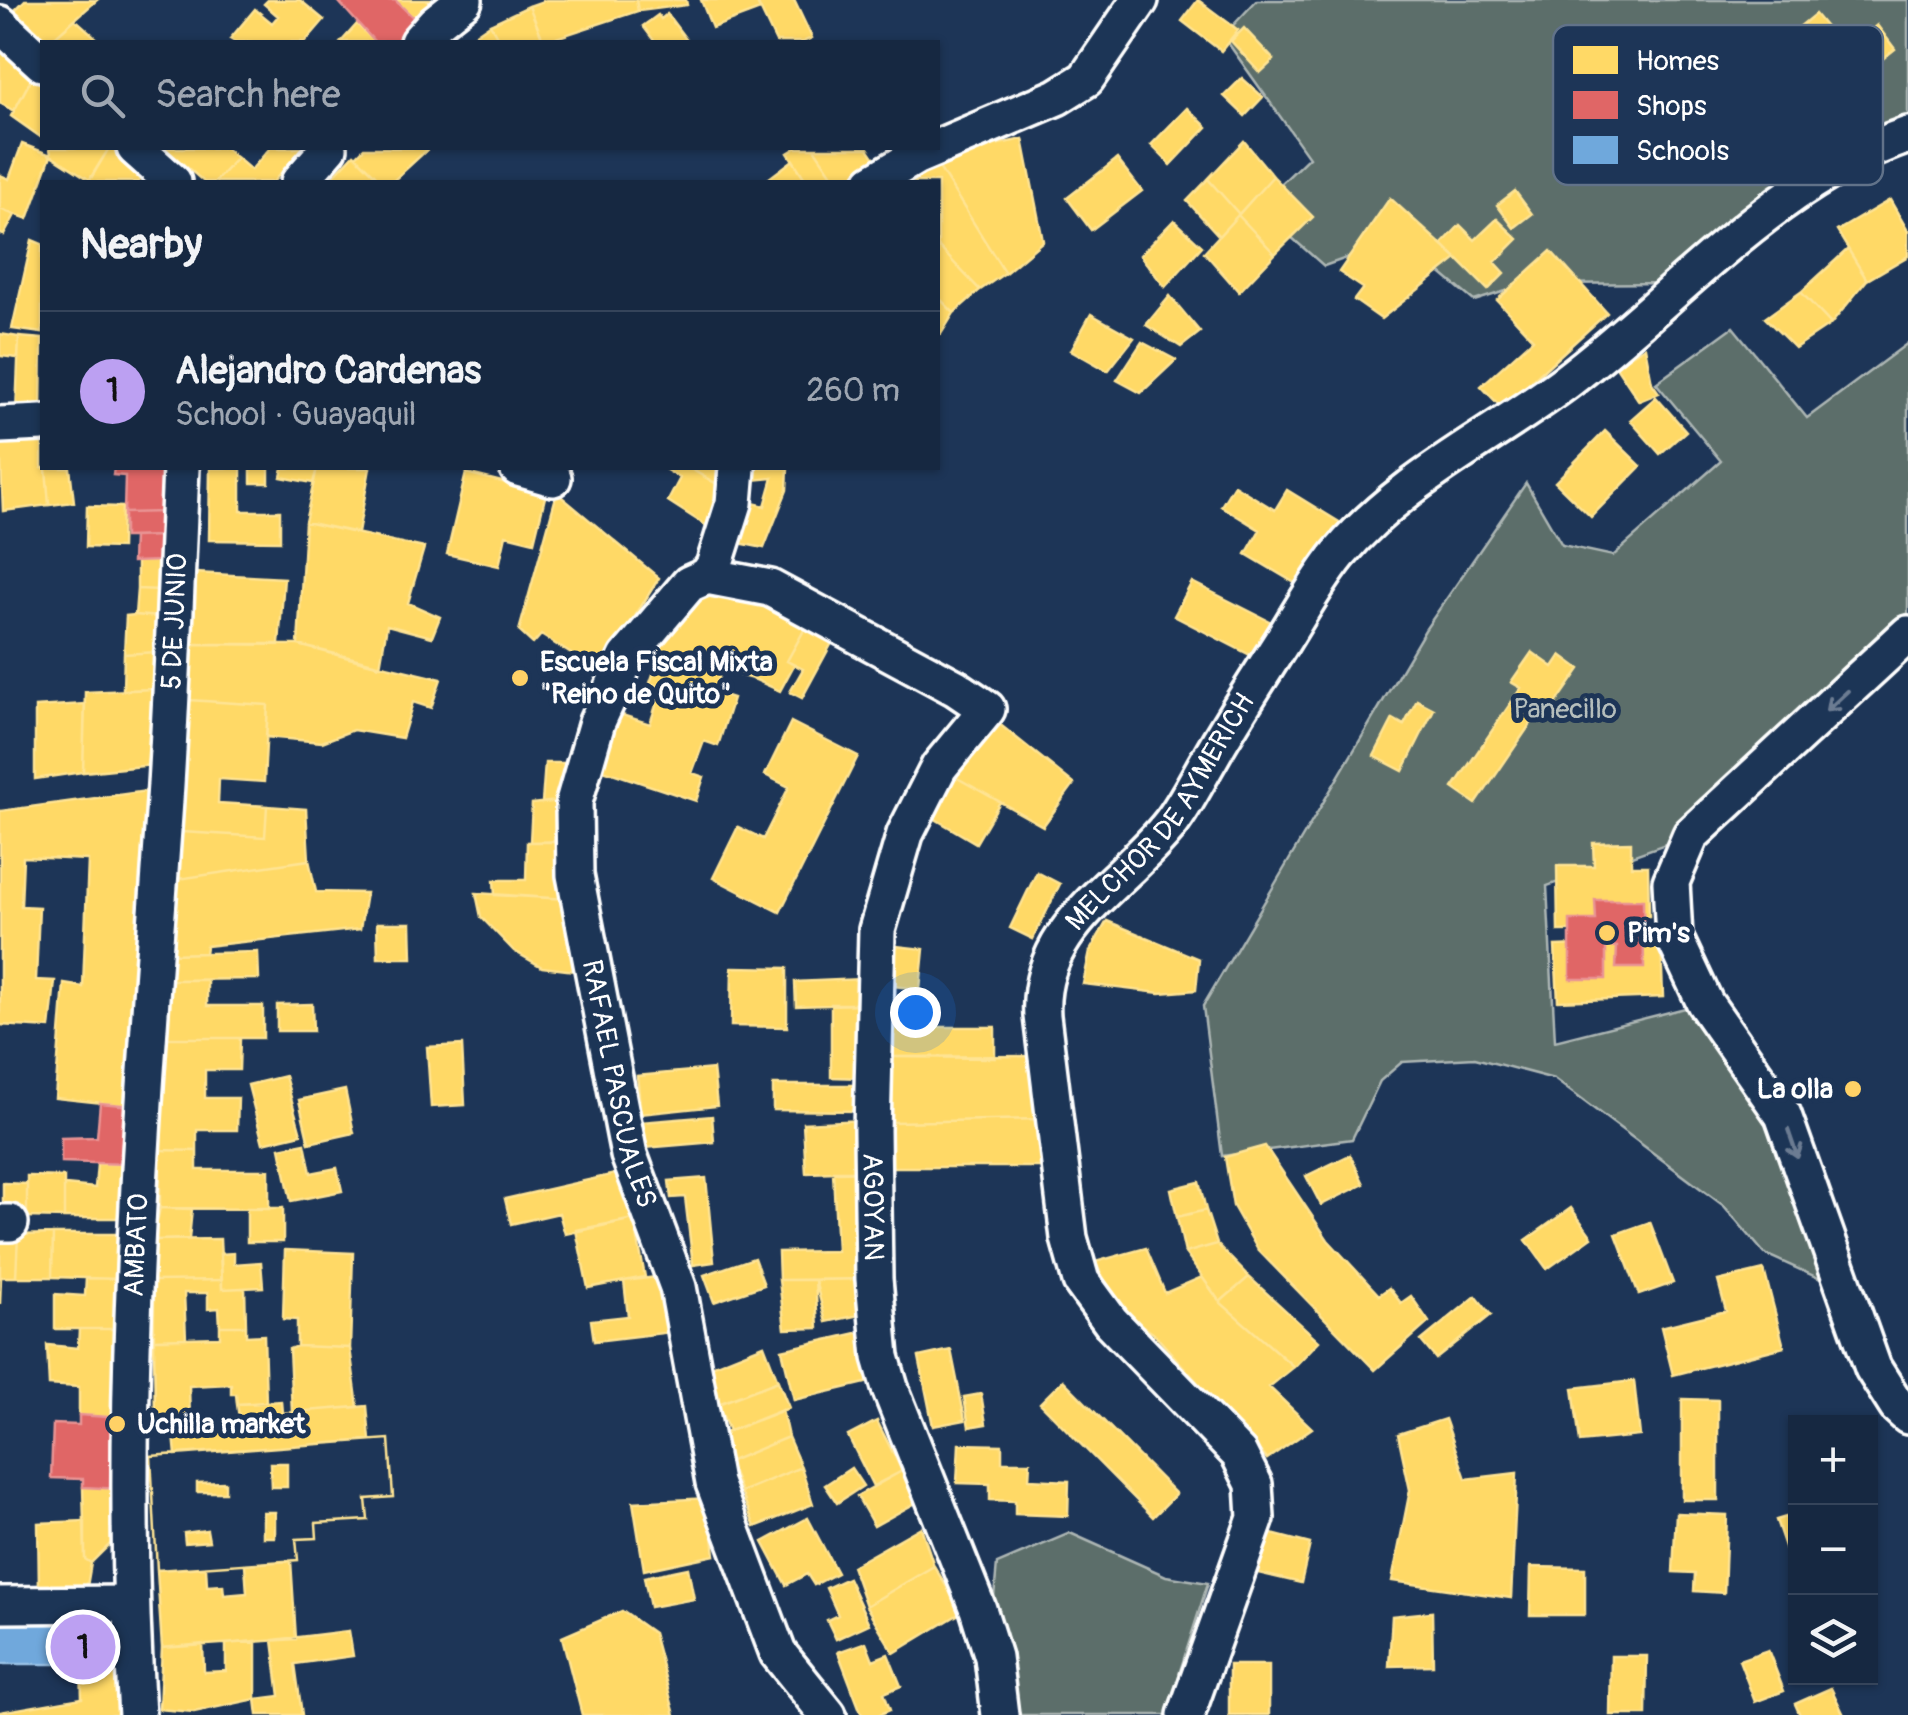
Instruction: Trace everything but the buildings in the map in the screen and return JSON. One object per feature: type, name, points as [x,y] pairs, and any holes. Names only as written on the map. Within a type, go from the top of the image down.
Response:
[{"type":"street","points":[[420,40],[464,0]]},
{"type":"street","points":[[940,146],[1057,97],[1086,80],[1140,0]]},
{"type":"street","points":[[0,24],[40,61]]},
{"type":"street","name":"MELCHOR DE AYMERICH","points":[[1883,147],[1908,135]]},
{"type":"street","points":[[137,150],[171,180]]},
{"type":"street","points":[[302,180],[327,150]]},
{"type":"street","points":[[877,180],[932,150]]},
{"type":"street","name":"MELCHOR DE AYMERICH","points":[[1186,1715],[1256,1518],[1254,1484],[1239,1454],[1110,1322],[1081,1281],[1069,1238],[1043,1030],[1042,987],[1048,962],[1079,915],[1172,821],[1328,568],[1374,516],[1425,475],[1562,385],[1682,284],[1812,185]]},
{"type":"street","points":[[0,425],[40,423]]},
{"type":"street","name":"5 DE JUNIO","points":[[167,777],[181,470]]},
{"type":"street","points":[[525,470],[553,478]]},
{"type":"street","name":"RAFAEL PASCUALES","points":[[736,470],[734,503],[722,545],[707,576],[689,584],[627,657],[597,722],[574,802],[575,875],[629,1155],[678,1286],[714,1484],[778,1652],[828,1715]]},
{"type":"street","name":"AGOYAN","points":[[707,576],[770,588],[956,688],[987,709],[939,767],[905,834],[877,930],[873,1260],[881,1357],[978,1608],[993,1657],[1000,1715]]},
{"type":"street","points":[[1908,634],[1692,835],[1671,882],[1674,937],[1705,1003],[1784,1114],[1873,1368],[1908,1416]]},
{"type":"street","name":"AMBATO","points":[[137,1715],[130,1604],[135,1227],[167,777]]},
{"type":"street","points":[[0,1605],[130,1604]]},
{"type":"green space","points":[[1257,0],[1908,0],[1908,136],[1883,152],[1883,25],[1553,25],[1553,185],[1833,185],[1682,283],[1528,284],[1474,301],[1400,239],[1324,266],[1257,207],[1309,157],[1223,36]]},
{"type":"green space","name":"Panecillo","points":[[1733,327],[1807,418],[1908,343],[1908,634],[1691,835],[1547,886],[1555,1041],[1705,1003],[1783,1115],[1847,1291],[1765,1254],[1724,1206],[1554,1079],[1475,1058],[1402,1062],[1380,1081],[1352,1139],[1222,1156],[1203,1006],[1425,630],[1526,483],[1562,545],[1613,556],[1721,461],[1656,383]]},
{"type":"green space","points":[[1070,1533],[1166,1576],[1208,1583],[1180,1671],[1171,1715],[1017,1715],[1015,1683],[993,1608],[997,1564]]},
{"type":"place","name":"Escuela Fiscal Mixta \"Reino de Quito\"","points":[[520,678]]},
{"type":"place","name":"Pim's","points":[[1607,933]]},
{"type":"place","name":"La olla","points":[[1853,1089]]},
{"type":"place","name":"Uchilla market","points":[[117,1424]]},
{"type":"place","name":"Alejandro Cardenas","points":[[83,1647]]}]
